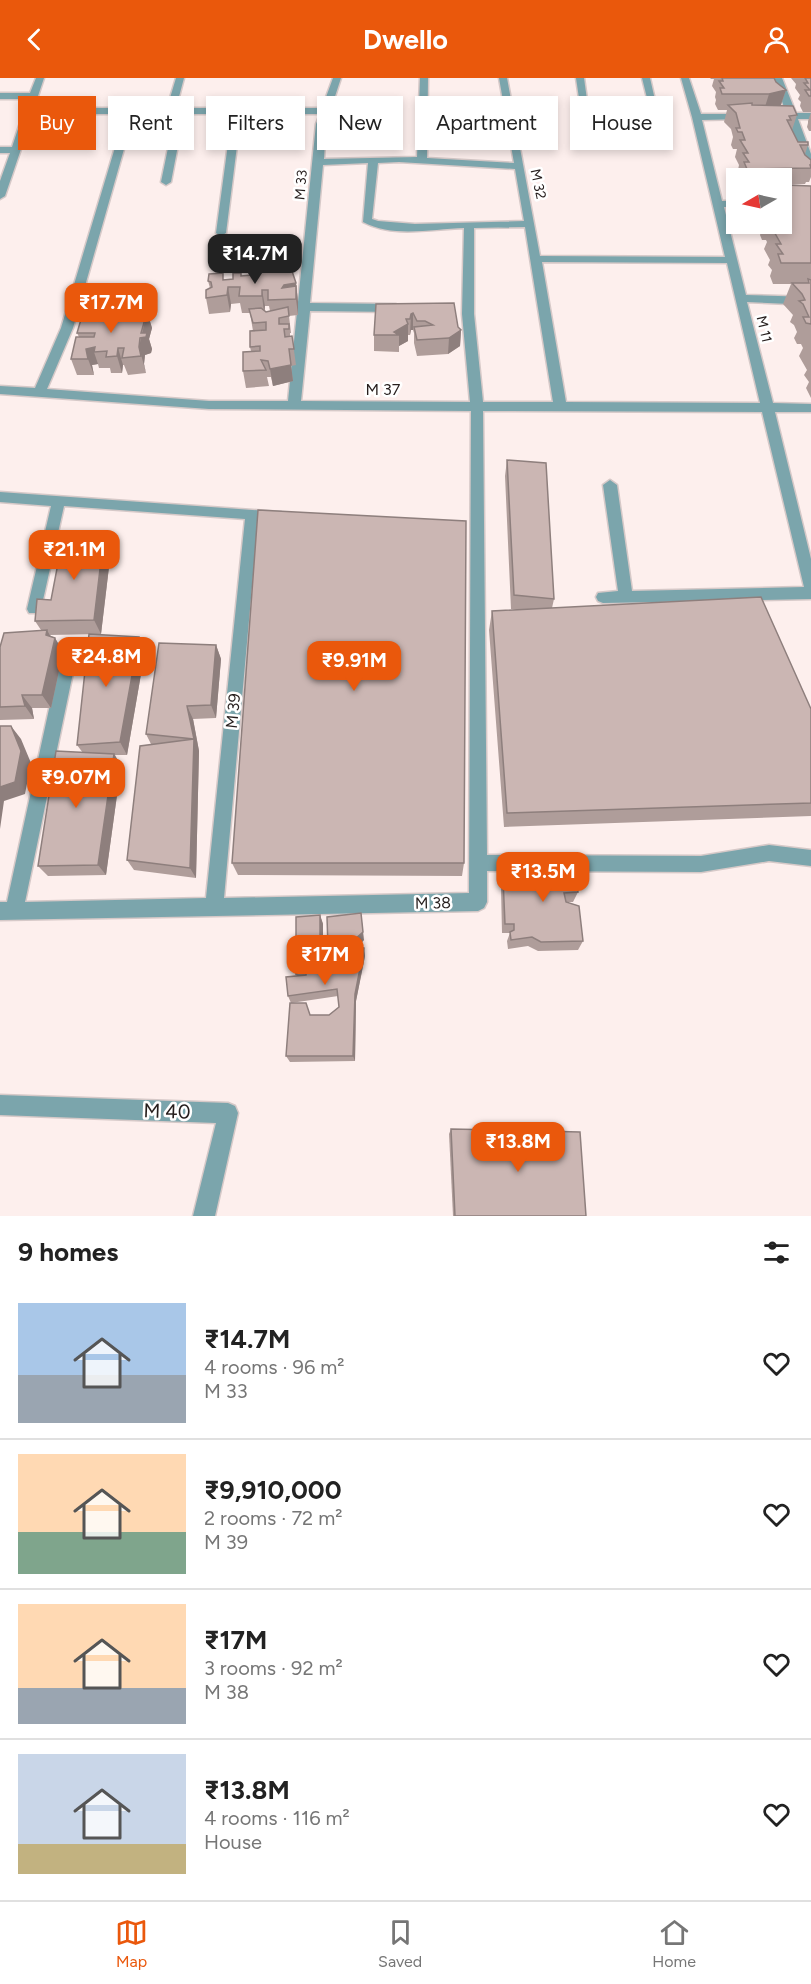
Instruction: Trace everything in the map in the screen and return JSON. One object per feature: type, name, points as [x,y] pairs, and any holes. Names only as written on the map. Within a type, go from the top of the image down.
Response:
[{"type":"street","points":[[34,96],[40,78]]},
{"type":"street","points":[[178,96],[180,78]]},
{"type":"street","name":"M 33","points":[[330,96],[337,78]]},
{"type":"street","points":[[422,160],[424,78]]},
{"type":"street","points":[[503,78],[520,166]]},
{"type":"street","points":[[580,78],[583,96]]},
{"type":"street","points":[[646,78],[651,96]]},
{"type":"street","name":"M 11","points":[[686,78],[698,117],[811,588]]},
{"type":"street","points":[[778,78],[790,116],[811,167]]},
{"type":"street","points":[[0,96],[18,96]]},
{"type":"street","points":[[698,117],[756,116]]},
{"type":"street","points":[[767,116],[811,116]]},
{"type":"street","points":[[0,196],[18,144]]},
{"type":"street","points":[[0,150],[16,150]]},
{"type":"street","points":[[39,393],[67,328],[119,150]]},
{"type":"street","points":[[166,182],[171,150]]},
{"type":"street","points":[[221,233],[232,150]]},
{"type":"street","name":"M 33","points":[[294,405],[319,150]]},
{"type":"street","points":[[373,160],[367,220],[371,223],[390,226],[530,224]]},
{"type":"street","name":"M 32","points":[[318,162],[422,160],[520,166],[560,406]]},
{"type":"street","points":[[719,204],[726,204]]},
{"type":"street","name":"M 38","points":[[7,911],[478,902],[471,525],[477,406],[462,308],[469,225]]},
{"type":"street","points":[[536,259],[732,260]]},
{"type":"street","points":[[741,298],[811,300]]},
{"type":"street","points":[[304,307],[410,308]]},
{"type":"street","name":"M 37","points":[[0,390],[209,405],[811,408]]},
{"type":"street","points":[[610,485],[627,596]]},
{"type":"street","points":[[0,497],[287,516]]},
{"type":"street","points":[[34,609],[59,501]]},
{"type":"street","name":"M 39","points":[[214,907],[252,514]]},
{"type":"street","points":[[603,597],[811,593]]},
{"type":"street","points":[[7,911],[69,654]]},
{"type":"street","points":[[478,863],[701,864],[769,854],[811,858]]},
{"type":"street","name":"M 40","points":[[0,1105],[228,1113],[204,1216]]},
{"type":"building","points":[[722,78],[774,78],[786,90],[769,94],[722,94],[720,88],[724,88],[719,81],[723,81]]},
{"type":"building","points":[[805,78],[811,78],[811,96],[805,90],[810,90],[804,83],[808,83]]},
{"type":"building","points":[[752,103],[752,105],[793,106],[797,115],[789,116],[791,120],[787,120],[798,142],[808,142],[808,145],[800,145],[805,155],[811,160],[811,168],[747,168],[744,162],[749,162],[743,153],[748,153],[740,140],[745,140],[742,132],[738,132],[736,128],[740,128],[736,113],[728,105]]},
{"type":"building","points":[[792,185],[811,186],[811,263],[781,263],[778,254],[783,254],[776,244],[781,244],[775,234],[792,234]]},
{"type":"building","points":[[252,271],[292,271],[296,283],[284,285],[282,288],[296,286],[296,299],[268,300],[268,290],[262,290],[262,296],[239,296],[240,287],[228,287],[227,295],[206,298],[206,290],[212,287],[211,282],[208,281],[209,274],[223,273],[223,280],[233,279],[233,273],[241,273],[241,276],[252,275]]},
{"type":"building","points":[[808,279],[811,280],[811,324],[806,323],[803,317],[809,317],[803,304],[799,301],[805,300],[792,283],[809,283]]},
{"type":"building","points":[[454,303],[458,327],[461,330],[449,338],[417,340],[414,327],[433,325],[425,321],[417,321],[413,313],[410,319],[406,319],[408,324],[394,332],[399,335],[374,335],[376,304]]},
{"type":"building","points":[[288,307],[289,316],[279,318],[279,324],[289,324],[289,329],[284,329],[285,337],[292,336],[294,349],[289,349],[291,365],[270,369],[268,361],[261,360],[266,370],[243,371],[243,352],[260,351],[260,346],[250,347],[250,331],[266,330],[266,322],[253,323],[249,309],[261,308],[266,312]]},
{"type":"building","points":[[147,312],[141,333],[147,333],[146,337],[140,338],[141,356],[122,358],[124,348],[118,348],[117,356],[106,357],[107,351],[94,352],[95,347],[86,349],[88,359],[71,359],[76,337],[94,337],[95,333],[77,333],[82,316],[89,313]]},
{"type":"building","points":[[507,460],[546,463],[554,599],[514,595]]},
{"type":"building","points":[[258,510],[466,521],[464,863],[232,863]]},
{"type":"building","points":[[104,535],[94,620],[35,621],[37,599],[51,600],[63,537]]},
{"type":"building","points":[[761,597],[811,709],[811,803],[507,813],[492,611]]},
{"type":"building","points":[[47,630],[46,635],[55,638],[42,695],[22,695],[25,706],[0,707],[0,647],[4,633]]},
{"type":"building","points":[[89,634],[139,637],[120,742],[77,745]]},
{"type":"building","points":[[159,643],[216,645],[211,705],[187,706],[194,739],[146,734]]},
{"type":"building","points":[[0,726],[11,726],[21,751],[15,782],[0,787]]},
{"type":"building","points":[[194,739],[190,868],[127,860],[140,746]]},
{"type":"building","points":[[56,751],[114,754],[98,865],[38,866]]},
{"type":"building","points":[[573,861],[578,892],[564,893],[566,902],[579,906],[583,941],[541,942],[532,937],[511,940],[510,932],[514,930],[514,924],[505,924],[503,878],[514,882],[512,865]]},
{"type":"building","points":[[361,913],[363,932],[353,941],[356,946],[364,948],[355,994],[353,1056],[286,1056],[290,1003],[306,1003],[310,1015],[329,1015],[339,1007],[337,989],[288,996],[286,977],[306,975],[306,972],[296,974],[296,917],[320,915],[320,955],[328,948],[327,917]]},
{"type":"building","points":[[451,1129],[580,1132],[586,1216],[455,1216]]}]
